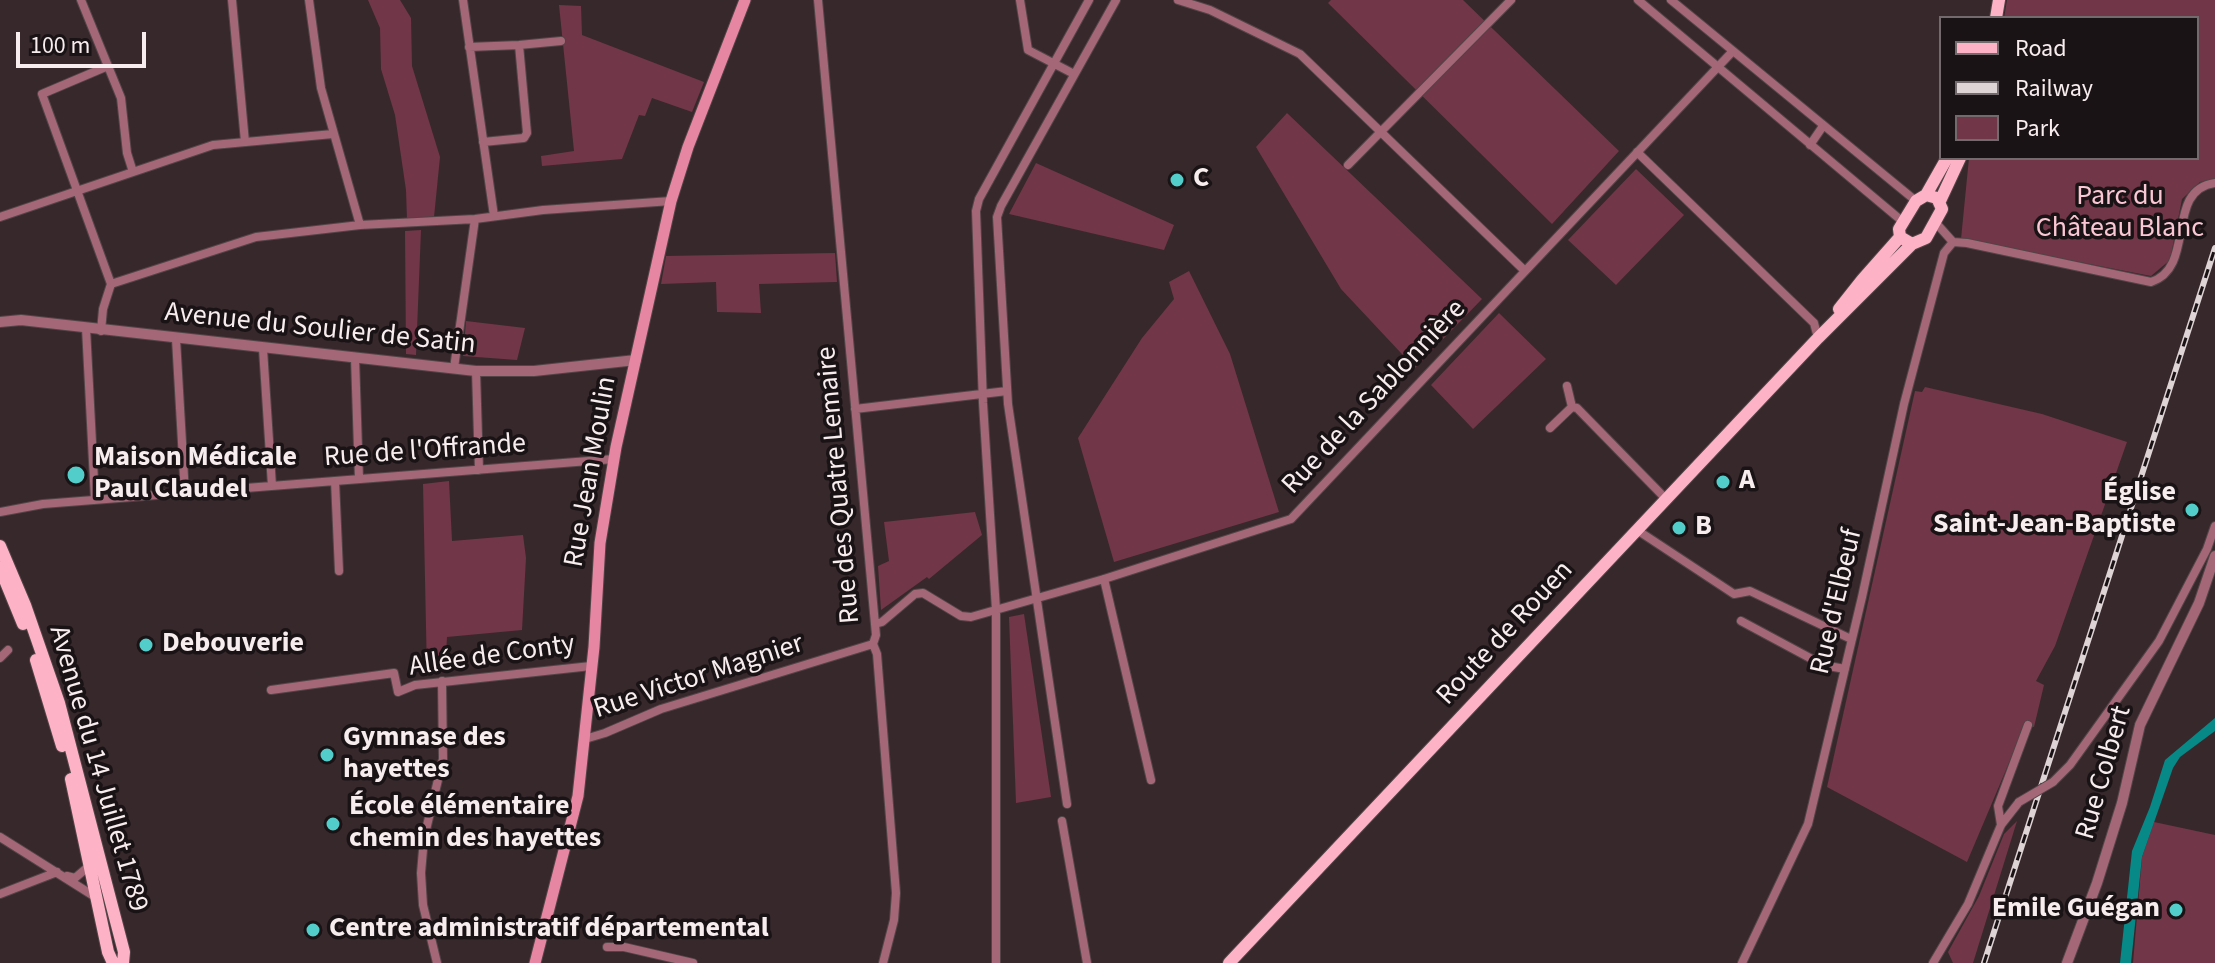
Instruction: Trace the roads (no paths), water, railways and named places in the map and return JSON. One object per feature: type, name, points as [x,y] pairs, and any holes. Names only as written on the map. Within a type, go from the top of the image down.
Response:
[{"type":"main road","name":"Rue Jean Moulin","points":[[535,963],[578,796],[600,543],[614,459],[671,201],[688,147],[745,0]]},
{"type":"main road","points":[[1906,241],[1899,229],[1902,221],[1946,160]]},
{"type":"main road","points":[[1936,223],[1942,209],[1940,201],[1959,160]]},
{"type":"main road","points":[[1921,198],[1940,201]]},
{"type":"main road","name":"Route de Rouen","points":[[1229,963],[1818,338],[1862,280],[1906,241],[1921,242],[1936,223]]},
{"type":"main road","name":"Avenue du 14 Juillet 1789","points":[[0,546],[25,605],[59,703],[124,952],[123,963]]},
{"type":"main road","name":"Avenue du 14 Juillet 1789","points":[[0,568],[49,699],[113,963]]},
{"type":"street","points":[[81,0],[121,98],[127,153],[133,172]]},
{"type":"street","points":[[232,0],[245,142]]},
{"type":"street","points":[[309,0],[321,88],[360,225]]},
{"type":"street","points":[[463,0],[494,216]]},
{"type":"street","name":"Rue des Quatre Lemaire","points":[[818,0],[876,635],[873,644],[877,654],[896,893],[894,920],[883,963]]},
{"type":"street","points":[[1020,0],[1028,50],[1074,74]]},
{"type":"street","points":[[996,963],[996,610],[982,394],[976,211],[985,186],[1089,0]]},
{"type":"street","points":[[1067,804],[1007,391],[997,217],[1116,0]]},
{"type":"street","points":[[1178,0],[1210,10],[1300,54],[1525,271]]},
{"type":"street","points":[[1348,165],[1511,0]]},
{"type":"street","points":[[1638,0],[1902,221]]},
{"type":"street","points":[[1671,0],[1823,126],[1921,198]]},
{"type":"street","points":[[469,47],[561,41]]},
{"type":"street","points":[[483,142],[526,136],[519,45]]},
{"type":"street","name":"Rue de la Sablonnière","points":[[875,624],[882,622],[915,594],[923,593],[961,616],[971,617],[1104,579],[1291,519],[1732,52]]},
{"type":"street","points":[[101,331],[103,309],[111,284],[42,94],[108,66]]},
{"type":"street","points":[[1810,145],[1823,126]]},
{"type":"street","points":[[0,217],[213,145],[333,134]]},
{"type":"street","points":[[1637,152],[1814,323],[1818,338]]},
{"type":"street","points":[[1936,223],[1953,242],[2151,282],[2165,275],[2172,266],[2190,198],[2198,188],[2215,183]]},
{"type":"street","points":[[111,284],[256,237],[360,225],[475,219],[671,201]]},
{"type":"street","points":[[454,368],[475,219]]},
{"type":"street","name":"Rue d'Elbeuf","points":[[1742,963],[1808,824],[1923,327],[1944,253],[1953,242]]},
{"type":"street","name":"Avenue du Soulier de Satin","points":[[0,322],[21,320],[476,371],[534,371],[636,360]]},
{"type":"street","points":[[86,328],[95,500]]},
{"type":"street","points":[[176,339],[185,494]]},
{"type":"street","points":[[263,349],[272,486]]},
{"type":"street","points":[[355,358],[359,479]]},
{"type":"street","points":[[476,371],[479,470]]},
{"type":"street","points":[[1567,386],[1572,407]]},
{"type":"street","points":[[855,409],[1007,391]]},
{"type":"street","points":[[1572,407],[1577,408],[1666,499]]},
{"type":"street","points":[[1550,428],[1572,407]]},
{"type":"street","name":"Rue de l'Offrande","points":[[0,512],[43,504],[614,459]]},
{"type":"street","points":[[335,481],[339,571]]},
{"type":"street","points":[[2211,553],[2215,526]]},
{"type":"street","points":[[1637,530],[1734,594],[1750,591],[1851,639]]},
{"type":"street","points":[[1933,963],[1968,904],[2001,825],[2019,802],[2053,782],[2070,765],[2159,641],[2215,541]]},
{"type":"street","name":"Rue Colbert","points":[[2067,963],[2122,803],[2140,725],[2199,603],[2211,553]]},
{"type":"street","points":[[1104,579],[1151,780]]},
{"type":"street","points":[[1741,621],[1823,665],[1845,669]]},
{"type":"street","name":"Rue Victor Magnier","points":[[585,739],[661,709],[873,644]]},
{"type":"street","points":[[0,658],[8,650]]},
{"type":"street","name":"Allée de Conty","points":[[271,690],[394,673],[398,692],[406,686],[442,681],[591,666]]},
{"type":"street","points":[[437,963],[423,905],[421,873],[424,838],[443,759],[442,681]]},
{"type":"street","points":[[2001,825],[1998,806],[2028,725]]},
{"type":"street","points":[[1062,821],[1087,963]]},
{"type":"street","points":[[0,837],[97,898]]},
{"type":"street","points":[[0,894],[60,873],[75,878],[89,866]]},
{"type":"street","points":[[607,947],[624,947],[693,963]]},
{"type":"water","points":[[2215,718],[2215,731],[2180,757],[2173,768],[2142,857],[2131,963],[2120,963],[2132,851],[2165,760]]},
{"type":"railway","points":[[1984,963],[2215,248]]},
{"type":"place","name":"C","points":[[1177,180]]},
{"type":"place","name":"Maison Médicale Paul Claudel","points":[[76,475]]},
{"type":"place","name":"A","points":[[1723,482]]},
{"type":"place","name":"Église Saint-Jean-Baptiste","points":[[2192,510]]},
{"type":"place","name":"B","points":[[1679,528]]},
{"type":"place","name":"Debouverie","points":[[146,645]]},
{"type":"place","name":"Gymnase des hayettes","points":[[327,755]]},
{"type":"place","name":"École élémentaire chemin des hayettes","points":[[333,824]]},
{"type":"place","name":"Emile Guégan","points":[[2176,910]]},
{"type":"place","name":"Centre administratif départemental","points":[[313,930]]},
{"type":"park label","name":"Parc du Château Blanc","points":[[2120,214]]}]
